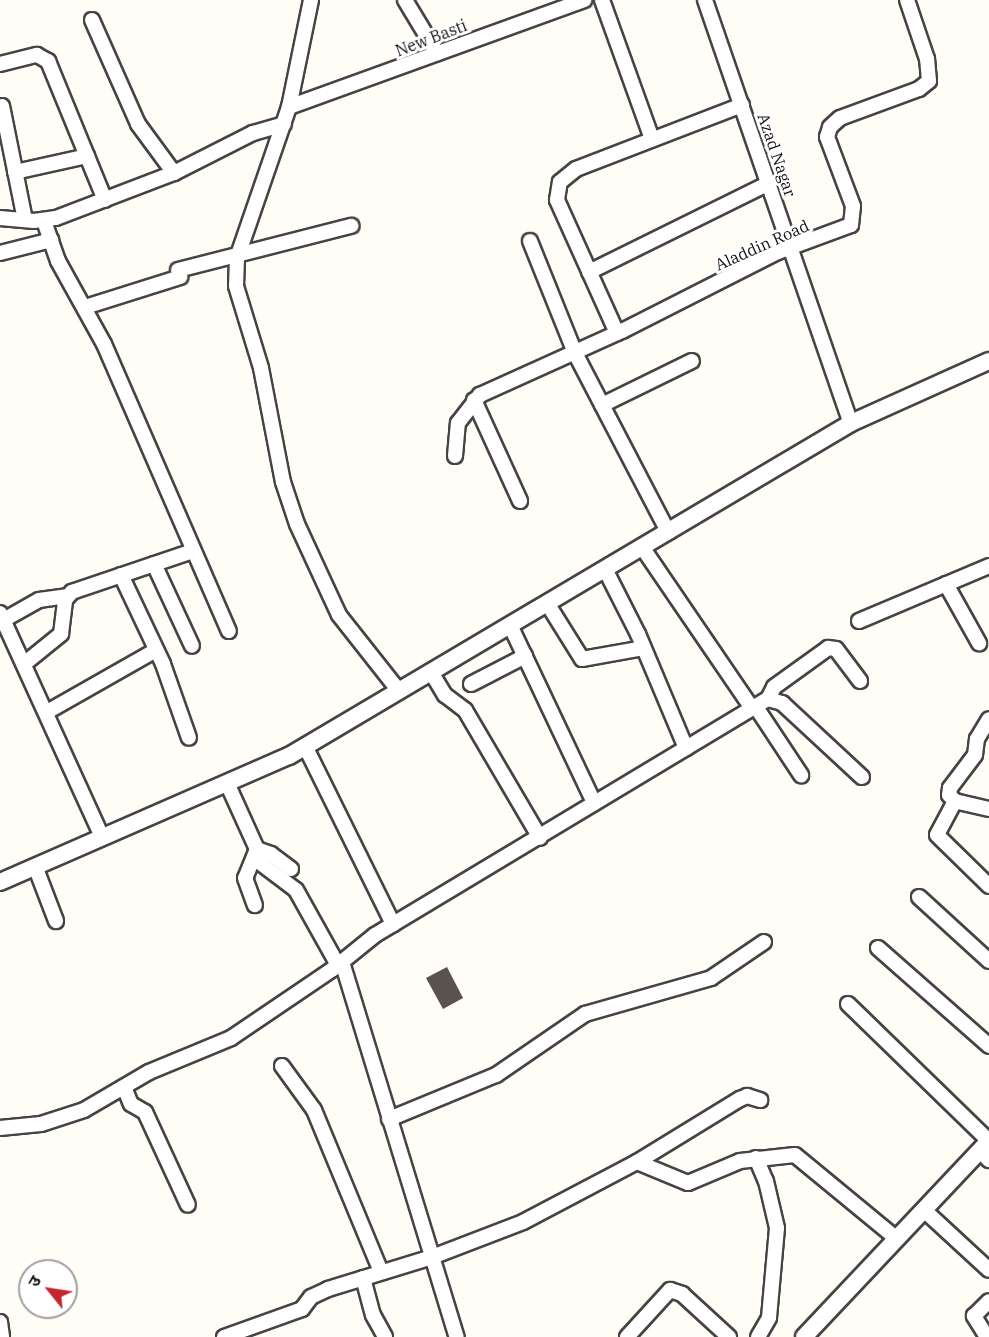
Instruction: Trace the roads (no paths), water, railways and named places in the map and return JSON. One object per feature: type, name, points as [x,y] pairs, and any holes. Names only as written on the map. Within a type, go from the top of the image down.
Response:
[{"type":"street","points":[[311,0],[289,108],[237,258],[236,286],[261,368],[288,503],[339,615],[399,691]]},
{"type":"street","points":[[405,0],[437,53]]},
{"type":"street","name":"New Basti","points":[[289,108],[584,0]]},
{"type":"street","points":[[602,0],[652,140]]},
{"type":"street","name":"Azad Nagar","points":[[705,0],[851,423]]},
{"type":"street","name":"Aladdin Road","points":[[474,400],[792,247],[851,225],[854,217],[830,147],[830,127],[840,118],[919,89],[929,81],[927,59],[907,0]]},
{"type":"street","points":[[92,20],[138,124],[174,173]]},
{"type":"street","points":[[0,64],[38,55],[48,61],[105,200]]},
{"type":"street","points":[[617,333],[556,200],[560,182],[576,169],[742,105]]},
{"type":"street","points":[[2,106],[25,220]]},
{"type":"street","points":[[0,218],[44,221],[174,173],[253,133],[284,124]]},
{"type":"street","points":[[15,172],[87,156]]},
{"type":"street","points":[[589,272],[769,183]]},
{"type":"street","points":[[44,221],[61,268],[104,344],[229,631]]},
{"type":"street","points":[[84,308],[179,274],[351,226]]},
{"type":"street","points":[[0,253],[51,240]]},
{"type":"street","points":[[530,241],[575,353],[668,532]]},
{"type":"street","points":[[602,405],[692,361]]},
{"type":"street","points":[[0,882],[227,783],[305,746],[851,423],[989,361]]},
{"type":"street","points":[[455,456],[458,423],[474,400]]},
{"type":"street","points":[[474,400],[520,501]]},
{"type":"street","points":[[642,547],[801,775]]},
{"type":"street","points":[[102,837],[47,712],[1,618],[39,600],[67,596],[193,551]]},
{"type":"street","points":[[154,564],[192,646]]},
{"type":"street","points":[[860,621],[989,566]]},
{"type":"street","points":[[605,569],[643,648],[686,748]]},
{"type":"street","points":[[121,575],[156,650],[189,738]]},
{"type":"street","points":[[946,584],[979,644]]},
{"type":"street","points":[[24,664],[61,634],[67,596]]},
{"type":"street","points":[[547,603],[580,658],[590,659],[643,648]]},
{"type":"street","points":[[510,625],[594,803]]},
{"type":"street","points":[[0,1128],[63,1118],[149,1072],[231,1038],[393,924],[540,838],[768,699],[779,683],[828,648],[836,648],[860,681]]},
{"type":"street","points":[[47,712],[156,650]]},
{"type":"street","points":[[471,684],[525,656]]},
{"type":"street","points":[[430,672],[445,695],[465,710],[540,838]]},
{"type":"street","points":[[768,699],[782,703],[862,777]]},
{"type":"street","points":[[989,719],[977,739],[975,755],[950,788],[949,795],[955,801],[989,809]]},
{"type":"street","points":[[305,746],[393,924]]},
{"type":"street","points":[[227,783],[256,854],[296,890],[340,963],[457,1337]]},
{"type":"street","points":[[955,801],[937,836],[989,886]]},
{"type":"street","points":[[256,854],[271,854],[291,869]]},
{"type":"street","points":[[255,905],[245,878],[256,854]]},
{"type":"street","points":[[35,866],[56,921]]},
{"type":"street","points":[[919,897],[989,961]]},
{"type":"street","points":[[389,1119],[496,1075],[585,1014],[655,992],[711,978],[764,942]]},
{"type":"street","points":[[878,948],[989,1046]]},
{"type":"street","points":[[804,1337],[924,1210],[987,1148],[848,1004]]},
{"type":"street","points":[[282,1066],[314,1110],[381,1272]]},
{"type":"street","points":[[124,1087],[131,1104],[145,1112],[188,1205]]},
{"type":"street","points":[[224,1337],[252,1333],[302,1309],[311,1297],[432,1257],[523,1222],[637,1162],[740,1099],[747,1096],[759,1100]]},
{"type":"street","points":[[637,1162],[688,1183],[740,1161],[791,1155],[802,1159],[897,1239]]},
{"type":"street","points":[[758,1337],[769,1318],[777,1228],[762,1158]]},
{"type":"street","points":[[924,1210],[989,1270]]},
{"type":"street","points":[[363,1278],[373,1316],[385,1337]]},
{"type":"street","points":[[627,1337],[670,1290],[682,1294],[722,1335]]},
{"type":"street","points":[[987,1337],[974,1316],[989,1301]]},
{"type":"street","points":[[0,1322],[2,1337]]}]
